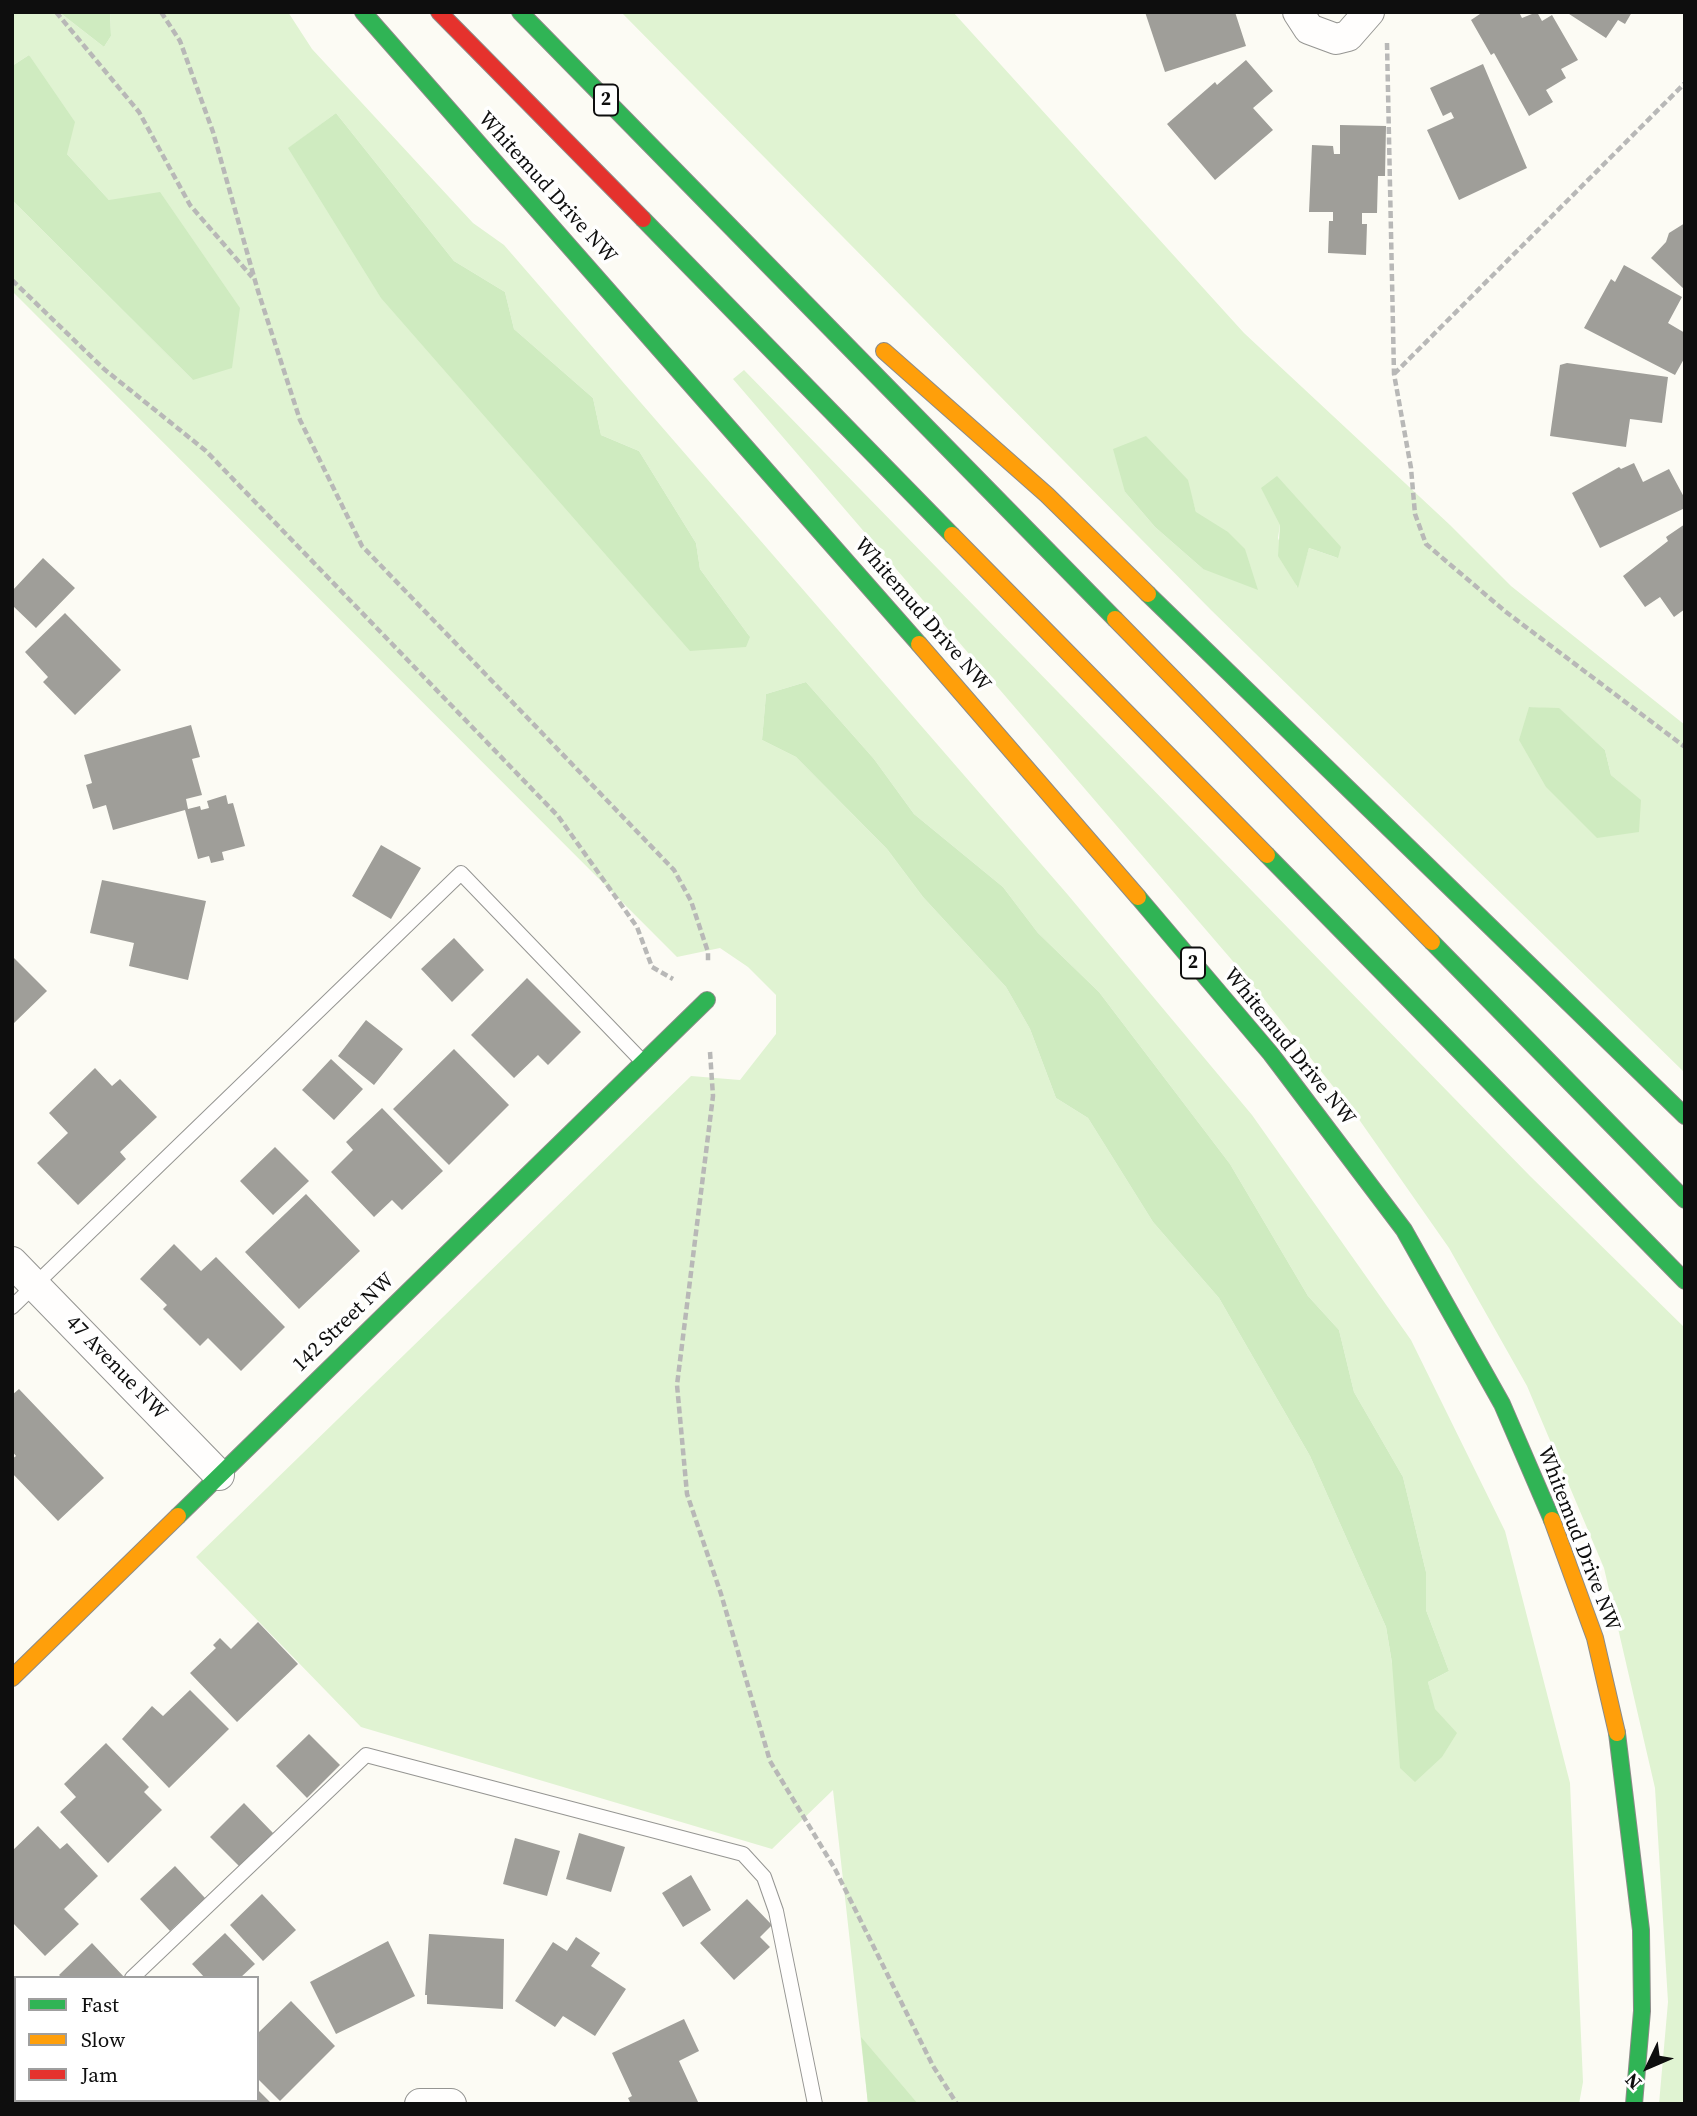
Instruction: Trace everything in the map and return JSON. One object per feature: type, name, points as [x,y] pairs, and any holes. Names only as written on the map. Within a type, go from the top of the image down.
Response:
[{"type":"main road","name":"Whitemud Drive NW","points":[[363,12],[827,537],[1133,891],[1271,1054],[1404,1230],[1502,1404],[1550,1515],[1595,1638],[1617,1730],[1641,1930],[1642,2011],[1634,2104]]},
{"type":"main road","points":[[439,12],[1685,1281]]},
{"type":"main road","name":"2","points":[[520,12],[1685,1200]]},
{"type":"main road","points":[[692,187],[837,311]]},
{"type":"main road","points":[[868,338],[1029,478],[1320,765],[1685,1116]]},
{"type":"main road","name":"142 Street NW","points":[[12,1678],[706,1000]]},
{"type":"street","points":[[1298,12],[1309,29],[1336,39],[1348,36],[1367,16]]},
{"type":"street","name":"47 Avenue NW","points":[[12,1262],[219,1475]]},
{"type":"street","points":[[420,2104],[451,2104]]},
{"type":"lane","points":[[12,1307],[461,873],[642,1061]]},
{"type":"lane","points":[[134,1976],[366,1755],[743,1854],[764,1877],[776,1911],[815,2104]]},
{"type":"path","points":[[56,12],[139,112],[190,205],[255,280]]},
{"type":"path","points":[[161,12],[180,41],[213,132],[255,280],[300,420],[362,546],[674,870],[691,901],[708,953],[706,1000],[713,1096],[677,1385],[687,1494],[722,1594],[771,1761],[835,1869],[933,2066],[957,2104]]},
{"type":"path","points":[[1367,16],[1387,41],[1394,374],[1403,415],[1415,514],[1426,544],[1506,612],[1685,747]]},
{"type":"path","points":[[1394,374],[1685,83]]},
{"type":"path","points":[[12,281],[104,369],[206,451],[369,617],[558,816],[637,927],[652,967],[706,1000]]},
{"type":"green space","points":[[12,12],[59,12],[104,47],[111,36],[110,12],[288,12],[312,49],[473,223],[504,245],[1068,895],[1252,1115],[1411,1340],[1505,1531],[1570,1783],[1583,2082],[1579,2104],[868,2104],[833,1790],[772,1849],[361,1727],[196,1557],[691,1076],[740,1080],[776,1034],[776,995],[748,967],[720,948],[677,957],[12,291],[12,200],[193,380],[109,200],[67,154],[29,55],[12,66]],"holes":[[[336,113],[454,261],[505,292],[514,329],[593,398],[601,435],[639,451],[696,543],[700,569],[750,637],[289,148]],[[806,682],[874,759],[914,814],[1003,887],[1038,933],[1099,992],[1230,1164],[1308,1296],[1339,1330],[1354,1392],[1403,1477],[1426,1572],[1426,1610],[1449,1671],[1428,1682],[1434,1709],[1392,1663],[1386,1627],[1310,1456],[1219,1298],[1153,1222],[1088,1118],[1056,1098],[1030,1029],[1006,987],[923,897],[887,849],[796,757],[762,740],[766,694]]]},
{"type":"green space","points":[[59,12],[110,12],[111,36],[104,47]]},
{"type":"green space","points":[[621,12],[953,12],[1244,333],[1450,525],[1511,586],[1685,725],[1685,1073],[1211,610]],"holes":[[[1187,480],[1196,512],[1203,569],[1155,527],[1125,492]],[[1280,525],[1338,558],[1309,548],[1297,587],[1278,538]],[[1529,707],[1559,709],[1605,750],[1611,775],[1640,800]]]},
{"type":"green space","points":[[29,55],[75,122],[67,154],[109,200],[160,192],[240,308],[232,368],[193,380],[12,200],[12,66]]},
{"type":"green space","points":[[336,113],[454,261],[505,292],[514,329],[593,398],[601,435],[639,451],[696,543],[700,569],[750,637],[746,647],[690,651],[381,298],[288,148]]},
{"type":"green space","points":[[744,370],[1530,1176],[1685,1328],[1685,2104],[1659,2104],[1668,2002],[1655,1788],[1604,1568],[1527,1386],[1449,1248],[1358,1118],[1249,980],[733,379]]},
{"type":"green space","points":[[1146,436],[1188,480],[1196,512],[1228,532],[1245,549],[1258,590],[1203,569],[1155,527],[1125,492],[1113,449]]},
{"type":"green space","points":[[1277,476],[1341,547],[1338,558],[1309,548],[1298,588],[1278,556],[1280,525],[1261,488]]},
{"type":"green space","points":[[806,682],[874,759],[914,814],[1003,887],[1038,933],[1099,992],[1230,1164],[1308,1296],[1339,1330],[1354,1392],[1403,1477],[1426,1572],[1426,1610],[1449,1671],[1428,1682],[1435,1709],[1457,1733],[1442,1757],[1415,1782],[1400,1768],[1392,1663],[1386,1627],[1310,1456],[1219,1298],[1153,1222],[1088,1118],[1056,1098],[1030,1029],[1006,987],[923,897],[887,849],[796,757],[762,740],[766,694]]},
{"type":"green space","points":[[1529,707],[1559,708],[1605,750],[1611,775],[1641,800],[1639,832],[1597,838],[1546,787],[1519,740]]},
{"type":"green space","points":[[861,2037],[918,2104],[868,2104]]},
{"type":"building","points":[[1145,12],[1235,12],[1246,46],[1165,72]]},
{"type":"building","points":[[1483,12],[1519,12],[1522,18],[1537,12],[1542,21],[1552,15],[1578,60],[1561,69],[1566,78],[1546,90],[1553,102],[1529,116],[1494,53],[1491,55],[1471,20]]},
{"type":"building","points":[[1566,12],[1632,12],[1625,24],[1618,20],[1606,38]]},
{"type":"building","points":[[1246,60],[1273,91],[1253,108],[1273,130],[1215,180],[1167,124],[1215,82],[1217,85]]},
{"type":"building","points":[[1483,64],[1527,168],[1459,200],[1427,130],[1454,118],[1451,112],[1443,116],[1430,88]]},
{"type":"building","points":[[1340,125],[1386,126],[1385,176],[1378,176],[1377,213],[1362,213],[1362,224],[1367,224],[1366,255],[1328,253],[1329,221],[1333,221],[1333,212],[1309,212],[1312,145],[1333,146],[1334,154],[1340,154]]},
{"type":"building","points":[[1685,223],[1685,290],[1651,258],[1666,242],[1669,233]]},
{"type":"building","points":[[1624,265],[1682,297],[1668,323],[1685,333],[1685,357],[1675,375],[1584,328],[1611,279],[1615,282]]},
{"type":"building","points":[[1567,363],[1668,377],[1662,423],[1630,419],[1626,447],[1550,436],[1560,365]]},
{"type":"building","points":[[1634,463],[1643,482],[1669,469],[1685,499],[1685,508],[1600,548],[1572,493],[1619,467],[1621,469]]},
{"type":"building","points":[[1685,524],[1685,609],[1674,617],[1660,597],[1645,607],[1623,576],[1668,541],[1666,537]]},
{"type":"building","points":[[43,558],[75,588],[36,628],[12,605],[12,591]]},
{"type":"building","points":[[65,613],[121,670],[75,715],[43,682],[48,677],[25,652]]},
{"type":"building","points":[[191,725],[200,757],[192,759],[202,795],[186,799],[188,809],[200,806],[201,810],[209,808],[207,801],[226,795],[228,804],[233,803],[245,846],[222,852],[224,860],[211,863],[209,856],[198,859],[185,810],[113,830],[106,805],[93,809],[86,785],[92,783],[84,755]]},
{"type":"building","points":[[381,845],[421,868],[391,919],[352,896]]},
{"type":"building","points":[[102,880],[206,901],[188,980],[129,966],[134,943],[90,933]]},
{"type":"building","points":[[454,938],[484,970],[452,1002],[421,969]]},
{"type":"building","points":[[12,956],[47,991],[12,1025]]},
{"type":"building","points":[[527,978],[581,1032],[548,1065],[538,1055],[514,1078],[471,1035]]},
{"type":"building","points":[[366,1020],[403,1049],[374,1085],[338,1056]]},
{"type":"building","points":[[454,1049],[509,1105],[449,1165],[393,1109]]},
{"type":"building","points":[[331,1059],[363,1089],[334,1120],[302,1090]]},
{"type":"building","points":[[95,1068],[112,1086],[120,1079],[157,1117],[120,1152],[126,1159],[78,1205],[37,1163],[68,1133],[49,1113]]},
{"type":"building","points":[[382,1108],[443,1171],[402,1210],[392,1200],[374,1217],[331,1172],[353,1150],[346,1142]]},
{"type":"building","points":[[275,1147],[309,1181],[273,1215],[240,1181]]},
{"type":"building","points":[[306,1194],[360,1251],[299,1309],[245,1252]]},
{"type":"building","points":[[174,1244],[201,1271],[216,1257],[285,1327],[241,1371],[208,1338],[200,1346],[163,1309],[167,1305],[140,1279]]},
{"type":"building","points":[[19,1389],[104,1478],[58,1521],[12,1473],[12,1459],[16,1456],[12,1451],[12,1395]]},
{"type":"building","points":[[258,1622],[298,1664],[237,1722],[190,1673],[216,1648],[213,1645],[220,1638],[231,1649]]},
{"type":"building","points":[[190,1690],[229,1729],[169,1788],[122,1739],[152,1706],[163,1716]]},
{"type":"building","points":[[309,1734],[340,1765],[307,1798],[276,1766]]},
{"type":"building","points":[[106,1743],[149,1787],[144,1792],[162,1810],[108,1863],[60,1812],[76,1797],[64,1784]]},
{"type":"building","points":[[244,1803],[273,1833],[240,1867],[210,1837]]},
{"type":"building","points":[[38,1826],[60,1849],[67,1843],[98,1876],[64,1909],[79,1924],[45,1956],[12,1922],[12,1851]]},
{"type":"building","points":[[579,1833],[625,1847],[611,1892],[566,1879]]},
{"type":"building","points":[[515,1838],[560,1851],[547,1896],[503,1884]]},
{"type":"building","points":[[175,1866],[205,1898],[170,1931],[140,1899]]},
{"type":"building","points":[[691,1875],[711,1910],[683,1927],[662,1893]]},
{"type":"building","points":[[262,1894],[296,1930],[263,1961],[230,1925]]},
{"type":"building","points":[[747,1899],[772,1925],[760,1937],[770,1947],[734,1980],[700,1943]]},
{"type":"building","points":[[225,1933],[255,1964],[242,1976],[203,1976],[192,1964]]},
{"type":"building","points":[[429,1934],[504,1939],[503,2009],[427,2004],[425,1995]]},
{"type":"building","points":[[576,1937],[600,1953],[591,1966],[626,1989],[595,2036],[563,2016],[555,2027],[515,2001],[553,1942],[567,1951]]},
{"type":"building","points":[[388,1941],[415,1996],[336,2034],[310,1982]]},
{"type":"building","points":[[92,1943],[123,1976],[60,1976]]},
{"type":"building","points":[[291,2001],[335,2046],[280,2101],[259,2080],[259,2032]]},
{"type":"building","points":[[684,2019],[699,2051],[679,2061],[699,2104],[631,2104],[628,2098],[632,2096],[612,2053]]},
{"type":"building","points":[[259,2091],[272,2104],[162,2102],[259,2102]]},
{"type":"traffic: fast","points":[[363,12],[919,644]]},
{"type":"traffic: fast","points":[[520,12],[1115,619]]},
{"type":"traffic: fast","points":[[643,219],[952,535]]},
{"type":"traffic: fast","points":[[1148,594],[1685,1116]]},
{"type":"traffic: fast","points":[[1267,855],[1685,1281]]},
{"type":"traffic: fast","points":[[1138,897],[1271,1054],[1404,1230],[1502,1404],[1552,1520]]},
{"type":"traffic: fast","points":[[1432,942],[1685,1200]]},
{"type":"traffic: fast","points":[[178,1516],[707,1000]]},
{"type":"traffic: fast","points":[[1617,1733],[1641,1930],[1642,2011],[1634,2104]]},
{"type":"traffic: slow","points":[[884,351],[1047,495],[1148,594]]},
{"type":"traffic: slow","points":[[952,535],[1267,855]]},
{"type":"traffic: slow","points":[[1115,619],[1432,942]]},
{"type":"traffic: slow","points":[[919,644],[1138,897]]},
{"type":"traffic: slow","points":[[12,1678],[178,1516]]},
{"type":"traffic: slow","points":[[1552,1520],[1595,1638],[1617,1733]]},
{"type":"traffic: jam","points":[[439,12],[643,219]]}]
